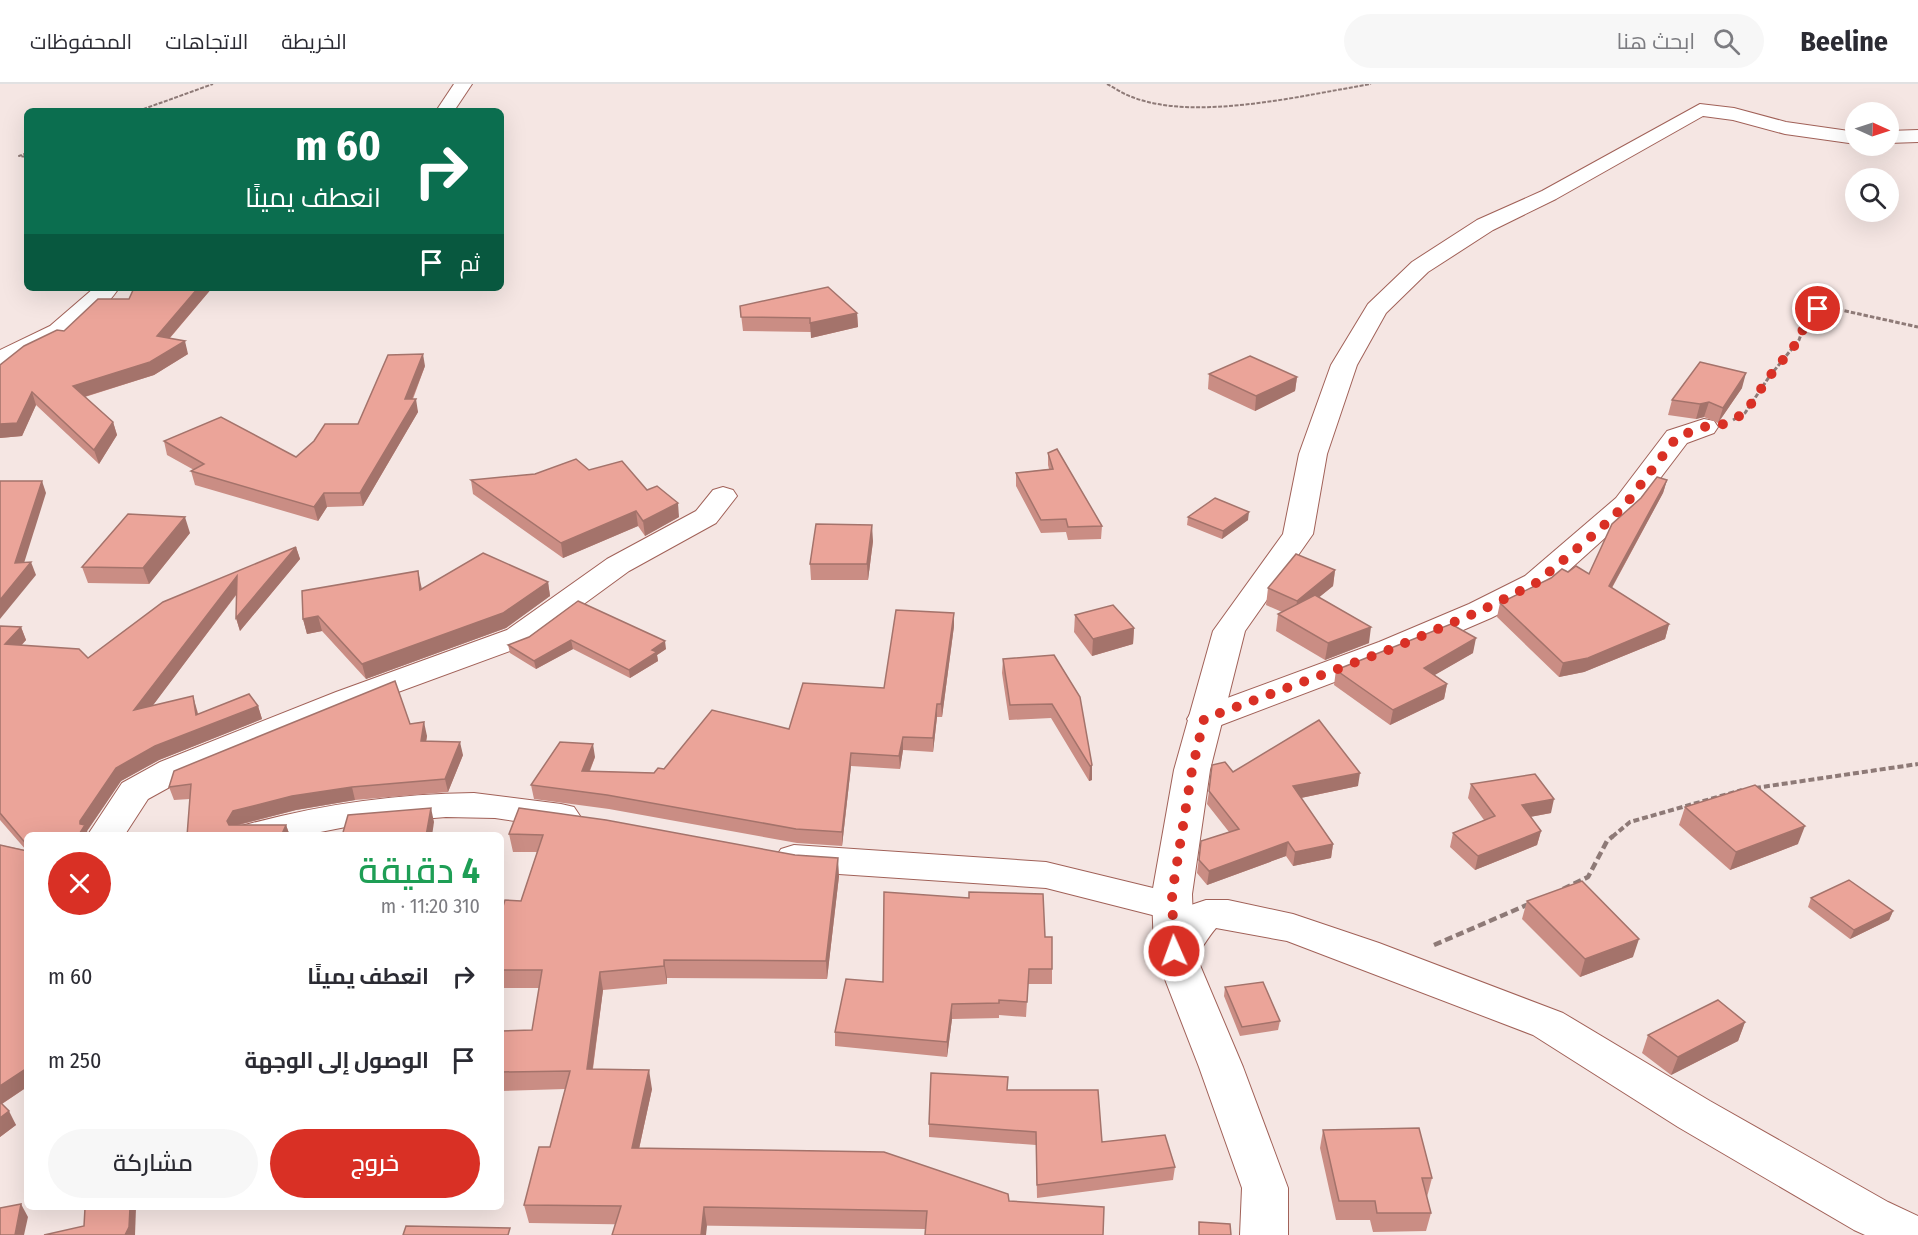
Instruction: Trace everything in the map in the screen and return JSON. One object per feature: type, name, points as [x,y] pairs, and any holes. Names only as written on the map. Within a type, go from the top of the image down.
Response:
[{"type":"street","points":[[447,108],[464,84]]},
{"type":"street","points":[[1264,1235],[1265,1188],[1221,1067],[1175,955],[1172,906],[1192,770],[1229,631],[1298,534],[1314,454],[1344,365],[1376,309],[1420,267],[1485,225],[1549,195],[1700,110],[1734,114],[1785,128],[1845,136]]},
{"type":"street","points":[[1899,137],[1918,136]]},
{"type":"street","points":[[0,358],[20,352],[60,332],[86,312],[104,291]]},
{"type":"street","points":[[1204,719],[1391,649],[1480,611],[1536,583],[1598,531],[1626,504],[1677,437],[1704,427]]},
{"type":"street","points":[[108,832],[135,791],[173,770],[348,699],[518,637],[618,565],[706,517],[723,496]]},
{"type":"street","points":[[263,832],[287,824],[375,811],[476,805],[598,821]]},
{"type":"street","points":[[761,852],[796,858],[1046,875],[1172,906]]},
{"type":"street","points":[[1175,955],[1189,933],[1206,914],[1228,914],[1293,928],[1392,963],[1548,1024],[1694,1114],[1871,1216],[1912,1235]]},
{"type":"path","points":[[146,108],[213,84]]},
{"type":"path","points":[[1107,84],[1139,100],[1228,107],[1371,84]]},
{"type":"path","points":[[1704,427],[1724,424],[1745,413],[1769,377],[1799,340],[1807,318],[1818,309],[1841,310],[1918,327]]},
{"type":"path","points":[[1557,891],[1588,877],[1607,841],[1630,822],[1737,790],[1918,764]]},
{"type":"path","points":[[1392,963],[1537,901]]},
{"type":"building","points":[[828,287],[857,313],[810,323],[810,318],[741,317],[740,306]]},
{"type":"building","points":[[133,291],[195,291],[157,336],[185,341],[150,362],[73,386],[113,422],[94,450],[32,392],[17,423],[0,424],[0,365],[24,346],[57,330],[64,331],[98,299],[129,299]]},
{"type":"building","points":[[423,354],[405,399],[416,399],[360,493],[324,493],[314,507],[191,471],[204,464],[164,441],[221,417],[296,457],[314,441],[325,424],[358,424],[388,355]]},
{"type":"building","points":[[1250,356],[1297,377],[1256,396],[1209,374]]},
{"type":"building","points":[[1700,362],[1746,373],[1723,408],[1709,402],[1700,404],[1672,400]]},
{"type":"building","points":[[1057,449],[1102,526],[1068,527],[1066,519],[1041,520],[1016,473],[1053,469],[1048,453]]},
{"type":"building","points":[[576,459],[589,470],[622,461],[647,490],[657,486],[678,503],[643,521],[636,511],[561,543],[471,480],[535,474]]},
{"type":"building","points":[[1657,477],[1667,480],[1609,586],[1669,624],[1588,658],[1563,663],[1500,603],[1551,578],[1562,569],[1568,572],[1576,566],[1589,574],[1612,524],[1641,498]]},
{"type":"building","points":[[0,481],[42,481],[15,563],[31,562],[0,600]]},
{"type":"building","points":[[1215,498],[1249,512],[1223,531],[1188,517]]},
{"type":"building","points":[[128,514],[185,517],[143,568],[82,567]]},
{"type":"building","points":[[816,524],[872,525],[867,564],[810,564]]},
{"type":"building","points":[[296,547],[236,618],[237,576],[134,710],[193,696],[196,715],[249,694],[258,706],[155,746],[116,768],[80,821],[80,824],[85,825],[81,832],[24,832],[24,841],[0,813],[0,626],[21,627],[5,644],[79,649],[88,658],[163,602]]},
{"type":"building","points":[[483,553],[548,582],[503,613],[362,664],[318,616],[303,619],[302,591],[418,571],[420,590]]},
{"type":"building","points":[[1296,554],[1335,570],[1297,601],[1268,588]]},
{"type":"building","points":[[1315,595],[1371,627],[1328,643],[1278,614]]},
{"type":"building","points":[[578,601],[665,641],[652,650],[657,652],[629,670],[571,640],[534,661],[508,645],[529,637]]},
{"type":"building","points":[[1113,605],[1134,628],[1093,639],[1075,615]]},
{"type":"building","points":[[896,610],[954,613],[941,704],[937,704],[933,738],[903,737],[899,756],[851,753],[842,832],[796,829],[607,795],[531,785],[560,742],[593,744],[582,771],[654,773],[658,768],[664,769],[712,710],[789,729],[803,683],[884,688]]},
{"type":"building","points":[[1451,624],[1476,638],[1424,668],[1447,684],[1393,710],[1336,670]]},
{"type":"building","points":[[1054,655],[1080,697],[1092,765],[1090,766],[1052,704],[1010,705],[1003,659]]},
{"type":"building","points":[[395,681],[410,724],[424,722],[421,741],[460,742],[445,779],[352,787],[292,796],[233,811],[227,821],[229,825],[286,825],[283,832],[187,832],[191,784],[169,787],[174,771]]},
{"type":"building","points":[[1319,720],[1360,773],[1293,786],[1333,844],[1295,852],[1288,842],[1209,871],[1199,860],[1201,841],[1239,829],[1209,791],[1212,765],[1225,762],[1233,772]]},
{"type":"building","points":[[1535,774],[1554,799],[1522,805],[1541,831],[1478,856],[1453,833],[1495,816],[1471,784]]},
{"type":"building","points":[[1755,785],[1805,826],[1736,852],[1685,807]]},
{"type":"building","points":[[431,808],[427,832],[343,832],[348,815]]},
{"type":"building","points":[[519,808],[606,820],[795,855],[838,858],[826,961],[664,960],[664,966],[600,972],[587,1069],[649,1070],[632,1148],[884,1152],[1008,1194],[1009,1201],[1104,1207],[1103,1235],[925,1235],[927,1211],[704,1207],[701,1235],[612,1235],[621,1206],[524,1205],[539,1147],[550,1147],[570,1071],[504,1072],[504,1031],[532,1030],[542,970],[504,970],[504,903],[505,900],[521,901],[543,835],[509,834]]},
{"type":"building","points":[[0,845],[24,850],[24,1070],[0,1086]]},
{"type":"building","points":[[1849,880],[1893,911],[1854,930],[1811,898]]},
{"type":"building","points":[[1582,881],[1639,939],[1585,959],[1527,901]]},
{"type":"building","points":[[884,892],[969,898],[969,892],[1043,894],[1045,937],[1052,937],[1052,969],[1029,969],[1027,1002],[999,1000],[999,1003],[952,1004],[947,1042],[835,1032],[846,979],[883,982]]},
{"type":"building","points":[[1263,982],[1280,1021],[1242,1027],[1225,987]]},
{"type":"building","points":[[1718,1000],[1745,1022],[1678,1057],[1648,1035]]},
{"type":"building","points":[[931,1073],[1008,1077],[1007,1090],[1098,1090],[1102,1142],[1165,1135],[1175,1167],[1037,1185],[1036,1132],[929,1124]]},
{"type":"building","points":[[0,1102],[9,1111],[0,1118]]},
{"type":"building","points":[[1419,1128],[1432,1178],[1422,1178],[1431,1213],[1377,1213],[1375,1201],[1339,1201],[1323,1130]]},
{"type":"building","points":[[21,1204],[15,1235],[0,1235],[0,1208]]},
{"type":"building","points":[[85,1210],[130,1210],[129,1227],[125,1235],[44,1235],[84,1226]]},
{"type":"building","points":[[1199,1222],[1230,1224],[1231,1235],[1199,1235]]},
{"type":"building","points":[[406,1226],[510,1228],[508,1235],[403,1235]]},
{"type":"route","points":[[1174,951],[1172,894],[1192,770],[1204,719],[1391,649],[1480,611],[1536,583],[1598,531],[1626,504],[1677,437],[1704,427],[1724,424],[1745,413],[1769,377],[1799,340],[1807,318],[1818,309]]}]
